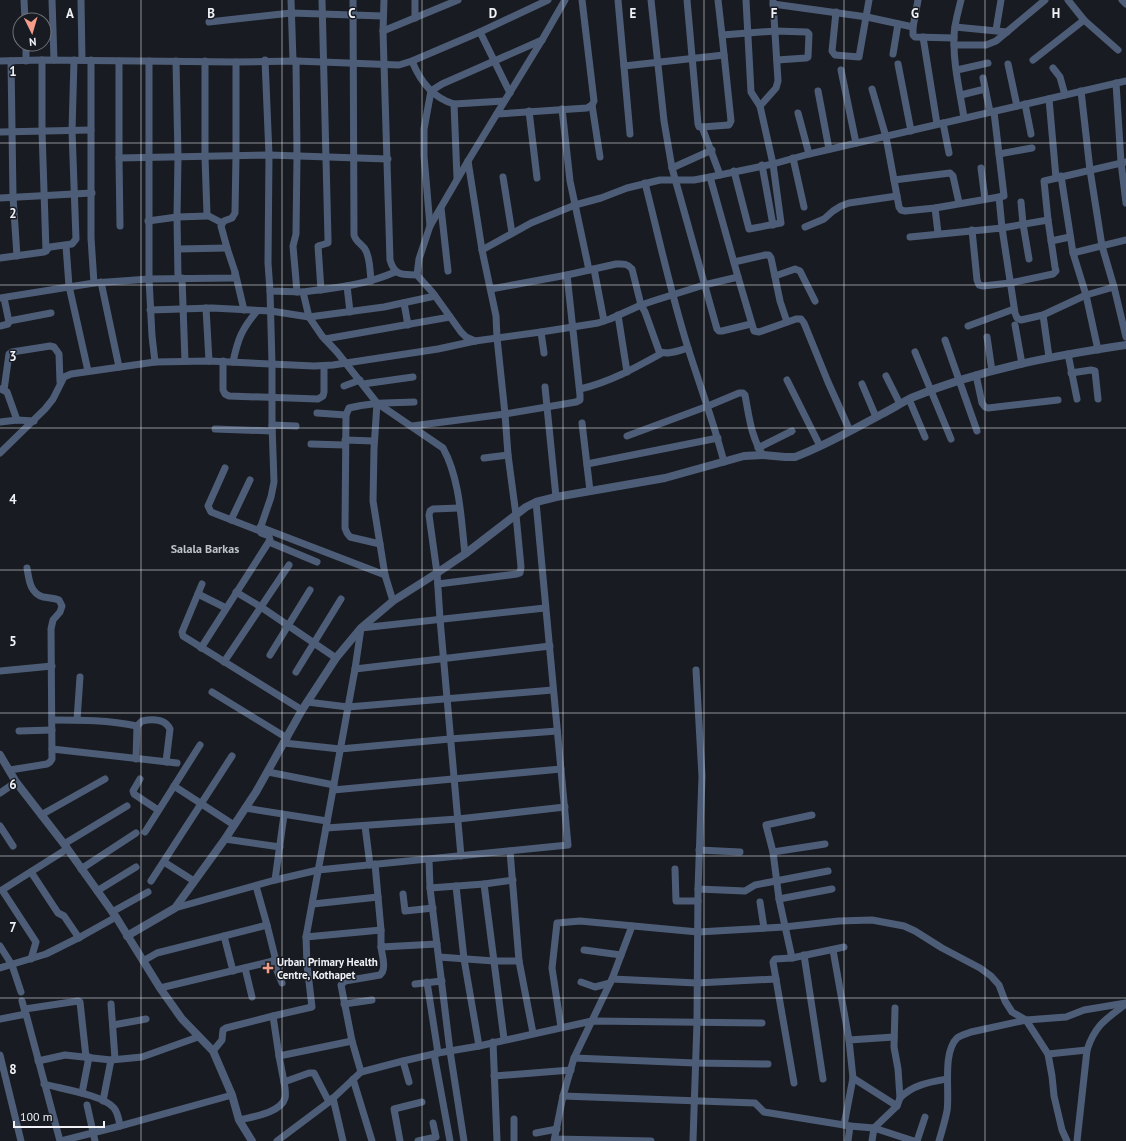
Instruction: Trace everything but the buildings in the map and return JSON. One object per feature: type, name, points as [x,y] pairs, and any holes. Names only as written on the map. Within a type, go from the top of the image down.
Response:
[{"type":"street","points":[[24,0],[25,12]]},
{"type":"street","points":[[52,0],[54,60]]},
{"type":"street","points":[[81,0],[82,60]]},
{"type":"street","points":[[291,0],[297,156],[296,234],[293,246],[300,292],[308,317],[377,403],[443,448],[448,458],[455,483],[465,554]]},
{"type":"street","points":[[322,0],[328,239],[328,243],[318,246],[322,290]]},
{"type":"street","points":[[353,0],[354,235],[355,239],[365,248],[367,253],[371,281]]},
{"type":"street","points":[[384,0],[383,31],[388,159],[389,248],[390,260],[395,272]]},
{"type":"street","points":[[415,0],[415,18]]},
{"type":"street","points":[[383,31],[415,18],[444,3],[458,0]]},
{"type":"street","points":[[0,61],[91,60],[236,62],[265,60],[399,65],[412,61],[480,32],[548,0]]},
{"type":"street","points":[[417,275],[419,259],[430,226],[565,0]]},
{"type":"street","points":[[582,0],[594,101],[592,105],[600,157]]},
{"type":"street","points":[[618,0],[630,134]]},
{"type":"street","points":[[651,0],[664,121],[672,168],[717,329],[719,331],[751,324]]},
{"type":"street","points":[[688,0],[698,124],[699,127],[702,127],[712,150],[720,175]]},
{"type":"street","points":[[702,127],[729,125],[731,123],[718,0]]},
{"type":"street","points":[[734,171],[749,229],[780,223],[773,164],[760,106],[752,92],[746,0]]},
{"type":"street","points":[[836,12],[832,52],[835,55],[859,57],[869,0]]},
{"type":"street","points":[[918,0],[913,27],[913,36],[986,45],[996,41],[1045,0]]},
{"type":"street","points":[[961,0],[955,27],[954,41],[964,118]]},
{"type":"street","points":[[996,30],[1001,0]]},
{"type":"street","points":[[1068,0],[1084,20],[1118,50]]},
{"type":"street","points":[[1122,0],[1126,4]]},
{"type":"street","points":[[760,106],[776,88],[778,80],[773,2],[866,17],[913,27]]},
{"type":"street","points":[[209,22],[291,13],[383,16]]},
{"type":"street","points":[[1033,60],[1084,20]]},
{"type":"street","points":[[893,54],[898,24]]},
{"type":"street","points":[[955,27],[1007,32]]},
{"type":"street","points":[[722,35],[775,31],[807,32],[809,34],[808,57],[777,60]]},
{"type":"street","points":[[480,32],[510,93]]},
{"type":"street","points":[[922,37],[940,124],[949,153]]},
{"type":"street","points":[[430,226],[424,156],[424,129],[431,91],[442,84],[495,62],[542,40]]},
{"type":"street","points":[[26,52],[26,61]]},
{"type":"street","points":[[624,66],[724,55]]},
{"type":"street","points":[[42,60],[43,195],[46,251]]},
{"type":"street","points":[[0,258],[46,251],[50,247],[66,246],[72,244],[76,239],[72,131],[74,60]]},
{"type":"street","points":[[91,60],[91,238],[98,283],[119,367]]},
{"type":"street","points":[[260,529],[272,497],[274,482],[270,291],[268,263],[269,155],[265,60]]},
{"type":"street","points":[[11,61],[13,197],[17,256]]},
{"type":"street","points":[[119,61],[120,226]]},
{"type":"street","points":[[149,61],[149,279],[150,310],[155,362]]},
{"type":"street","points":[[176,61],[178,157],[177,217],[185,361]]},
{"type":"street","points":[[205,61],[205,157],[208,216]]},
{"type":"street","points":[[412,61],[423,83],[431,91],[447,102],[454,104],[504,102]]},
{"type":"street","points":[[222,223],[232,218],[235,213],[236,62]]},
{"type":"street","points":[[957,70],[988,63]]},
{"type":"street","points":[[898,64],[911,131]]},
{"type":"street","points":[[1008,64],[1017,106]]},
{"type":"street","points":[[1053,68],[1060,77],[1065,95]]},
{"type":"street","points":[[841,70],[856,143]]},
{"type":"street","points":[[872,89],[886,137],[901,210],[935,208],[1004,196],[992,112],[983,78]]},
{"type":"street","points":[[482,250],[512,232],[531,223],[626,188],[645,183],[675,179],[694,180],[762,165],[773,164],[829,149],[1126,81]]},
{"type":"street","points":[[1116,83],[1126,203]]},
{"type":"street","points":[[961,95],[985,90]]},
{"type":"street","points":[[818,91],[829,149]]},
{"type":"street","points":[[1080,91],[1090,170],[1102,246],[1126,337]]},
{"type":"street","points":[[1049,99],[1058,177],[1073,253],[1086,296],[1098,350]]},
{"type":"street","points":[[454,104],[458,178]]},
{"type":"street","points":[[1025,104],[1031,134]]},
{"type":"street","points":[[496,114],[587,108],[592,105]]},
{"type":"street","points":[[562,109],[570,181],[604,321]]},
{"type":"street","points":[[529,111],[537,178]]},
{"type":"street","points":[[798,114],[809,154]]},
{"type":"street","points":[[0,132],[91,130]]},
{"type":"street","points":[[999,154],[1032,148]]},
{"type":"street","points":[[672,168],[712,150]]},
{"type":"street","points":[[119,158],[269,155],[388,159]]},
{"type":"street","points":[[794,158],[804,207]]},
{"type":"street","points":[[438,584],[520,573],[521,567],[508,455],[496,316],[482,250],[468,161]]},
{"type":"street","points":[[972,230],[977,280],[979,284],[983,286],[1010,283],[1052,274],[1056,271],[1043,184],[1046,180],[1123,162]]},
{"type":"street","points":[[762,165],[773,225]]},
{"type":"street","points":[[981,168],[985,199]]},
{"type":"street","points":[[894,180],[950,173],[953,176],[959,204]]},
{"type":"street","points":[[503,177],[512,232]]},
{"type":"street","points":[[710,177],[754,331],[759,332],[796,319],[801,319],[850,431]]},
{"type":"street","points":[[645,183],[688,348],[708,406],[724,462]]},
{"type":"street","points":[[0,198],[92,193]]},
{"type":"street","points":[[805,227],[824,219],[833,211],[849,203],[897,196]]},
{"type":"street","points":[[999,197],[1010,283],[1017,318],[1021,320],[1044,315],[1086,296],[1114,287]]},
{"type":"street","points":[[1021,202],[1029,259]]},
{"type":"street","points":[[440,208],[448,271]]},
{"type":"street","points":[[935,208],[938,233]]},
{"type":"street","points":[[148,221],[177,217],[208,216],[222,223]]},
{"type":"street","points":[[910,236],[1002,228],[1048,220]]},
{"type":"street","points":[[222,223],[221,226],[235,272],[244,310]]},
{"type":"street","points":[[1051,240],[1070,237]]},
{"type":"street","points":[[1073,253],[1126,240]]},
{"type":"street","points":[[66,246],[69,286],[88,371]]},
{"type":"street","points":[[178,249],[227,248]]},
{"type":"street","points":[[734,262],[769,255],[771,258],[780,301],[787,322]]},
{"type":"street","points":[[491,289],[616,264],[628,265],[632,269],[641,304],[657,347],[662,353]]},
{"type":"street","points":[[775,276],[797,269],[800,271],[815,301]]},
{"type":"street","points":[[9,321],[2,298],[69,286],[98,283],[180,278],[229,279],[235,275],[235,272]]},
{"type":"street","points":[[270,291],[300,292],[322,290],[371,281],[395,272],[417,275],[436,296],[466,337],[475,341]]},
{"type":"street","points":[[412,426],[505,414],[576,402],[580,400],[574,326],[567,275]]},
{"type":"street","points":[[0,453],[46,409],[53,399],[60,382],[64,377],[71,374],[155,362],[185,361],[223,361],[324,366],[438,350],[475,341],[598,323],[641,304],[704,285],[738,277]]},
{"type":"street","points":[[347,286],[350,312]]},
{"type":"street","points":[[150,310],[206,308],[257,310],[308,317],[350,312],[436,296]]},
{"type":"street","points":[[404,303],[408,325]]},
{"type":"street","points":[[206,308],[209,361]]},
{"type":"street","points":[[968,326],[1014,309]]},
{"type":"street","points":[[233,362],[240,335],[246,324],[257,310]]},
{"type":"street","points":[[0,326],[8,324],[9,321],[51,313]]},
{"type":"street","points":[[618,315],[627,372]]},
{"type":"street","points":[[1044,315],[1049,357]]},
{"type":"street","points":[[325,339],[450,317]]},
{"type":"street","points":[[1015,325],[1022,364]]},
{"type":"street","points":[[541,332],[544,353]]},
{"type":"street","points":[[987,337],[992,371]]},
{"type":"street","points":[[945,340],[976,431]]},
{"type":"street","points":[[17,420],[7,392],[2,389],[9,354],[12,352],[50,346],[54,347],[59,354],[60,382]]},
{"type":"street","points":[[175,908],[225,839],[245,808],[268,772],[302,710],[336,658],[361,628],[393,601],[465,554],[516,515],[536,502],[556,497],[665,478],[744,456],[762,455],[785,458],[795,457],[850,431],[909,399],[959,380],[1049,357],[1126,346]]},
{"type":"street","points":[[580,389],[598,385],[627,372],[662,353],[688,348]]},
{"type":"street","points":[[916,352],[930,391],[951,439]]},
{"type":"street","points":[[1068,354],[1077,399]]},
{"type":"street","points":[[223,361],[223,390],[225,394],[229,396],[272,396],[318,399],[323,396],[324,392],[324,366]]},
{"type":"street","points":[[1071,373],[1091,370],[1095,371],[1098,399]]},
{"type":"street","points":[[976,375],[982,403],[988,408],[1058,400]]},
{"type":"street","points":[[886,376],[900,404]]},
{"type":"street","points":[[344,386],[361,382],[413,377]]},
{"type":"street","points":[[787,380],[820,446]]},
{"type":"street","points":[[862,384],[876,417]]},
{"type":"street","points":[[545,386],[556,497]]},
{"type":"street","points":[[627,436],[743,393],[745,395],[751,426],[758,448],[762,455]]},
{"type":"street","points":[[909,399],[925,437]]},
{"type":"street","points":[[380,544],[350,536],[347,534],[345,528],[346,415],[349,408],[377,403],[414,402]]},
{"type":"street","points":[[377,403],[374,441],[373,501],[385,575],[393,601]]},
{"type":"street","points":[[317,413],[346,415]]},
{"type":"street","points":[[0,422],[17,420],[34,421]]},
{"type":"street","points":[[582,423],[590,491]]},
{"type":"street","points":[[215,429],[296,426]]},
{"type":"street","points":[[758,448],[792,431]]},
{"type":"street","points":[[587,464],[718,438]]},
{"type":"street","points":[[310,444],[374,441]]},
{"type":"street","points":[[484,458],[508,455]]},
{"type":"street","points":[[225,468],[208,506],[211,512],[385,575]]},
{"type":"street","points":[[232,520],[250,480]]},
{"type":"street","points":[[127,936],[175,908],[275,880],[318,870],[568,845],[536,502]]},
{"type":"street","points":[[459,508],[433,509],[429,513],[437,573],[443,658],[461,856]]},
{"type":"street","points":[[201,648],[269,542],[270,538],[260,529]]},
{"type":"street","points":[[269,542],[317,562]]},
{"type":"street","points":[[224,662],[289,565]]},
{"type":"street","points":[[10,770],[50,762],[52,759],[51,629],[53,620],[61,609],[61,604],[59,600],[44,597],[35,592],[30,585],[27,568]]},
{"type":"street","points":[[202,584],[182,634],[201,648],[302,710]]},
{"type":"street","points":[[270,655],[310,590]]},
{"type":"street","points":[[236,592],[336,658]]},
{"type":"street","points":[[198,594],[226,608]]},
{"type":"street","points":[[296,672],[341,599]]},
{"type":"street","points":[[361,628],[545,608]]},
{"type":"street","points":[[213,1051],[222,1040],[223,1030],[226,1028],[312,1007],[307,966],[306,937],[334,787],[361,628]]},
{"type":"street","points":[[355,669],[550,646]]},
{"type":"street","points":[[0,671],[52,666]]},
{"type":"street","points":[[693,1141],[697,1022],[698,889],[702,776],[696,670]]},
{"type":"street","points":[[77,720],[80,677]]},
{"type":"street","points":[[307,702],[348,707],[553,690]]},
{"type":"street","points":[[212,692],[285,740],[340,749],[557,731]]},
{"type":"street","points":[[52,720],[121,723],[137,726]]},
{"type":"street","points":[[136,759],[137,726],[145,720],[163,721],[168,724],[170,729],[166,762]]},
{"type":"street","points":[[19,730],[52,730]]},
{"type":"street","points":[[145,832],[200,745]]},
{"type":"street","points":[[52,750],[177,763]]},
{"type":"street","points":[[0,755],[16,782],[114,914],[160,988],[182,1019],[213,1051],[232,1095],[239,1120],[252,1141]]},
{"type":"street","points":[[151,881],[232,756]]},
{"type":"street","points":[[268,772],[334,787],[454,779],[561,769]]},
{"type":"street","points":[[140,778],[133,791],[134,794],[158,810]]},
{"type":"street","points":[[41,815],[105,779]]},
{"type":"street","points":[[0,793],[16,782]]},
{"type":"street","points":[[174,786],[234,824]]},
{"type":"street","points":[[30,959],[36,942],[1,890],[31,872],[65,846],[127,806]]},
{"type":"street","points":[[245,808],[327,825],[365,826],[458,819],[565,807]]},
{"type":"street","points":[[275,880],[284,815]]},
{"type":"street","points":[[792,958],[784,927],[776,881],[773,852],[766,825],[812,815]]},
{"type":"street","points":[[0,826],[13,846]]},
{"type":"street","points":[[361,1072],[352,1041],[340,987],[342,982],[380,975],[384,968],[381,947],[382,930],[378,897],[365,826]]},
{"type":"street","points":[[81,868],[136,833]]},
{"type":"street","points":[[225,839],[280,847]]},
{"type":"street","points":[[773,852],[825,844]]},
{"type":"street","points":[[699,850],[740,852]]},
{"type":"street","points":[[510,851],[519,961],[532,1033]]},
{"type":"street","points":[[429,860],[430,888],[450,1051],[464,1141]]},
{"type":"street","points":[[164,862],[194,881]]},
{"type":"street","points":[[97,891],[136,867]]},
{"type":"street","points":[[675,869],[676,901],[698,901]]},
{"type":"street","points":[[698,889],[745,892],[755,885],[828,871]]},
{"type":"street","points":[[31,872],[58,913],[64,916],[79,938]]},
{"type":"street","points":[[430,888],[513,880]]},
{"type":"street","points":[[484,884],[504,1039]]},
{"type":"street","points":[[256,886],[275,957],[273,960],[282,983]]},
{"type":"street","points":[[456,886],[464,959],[479,1046]]},
{"type":"street","points":[[779,899],[832,888]]},
{"type":"street","points":[[0,968],[46,954],[79,938],[148,892]]},
{"type":"street","points":[[403,894],[405,911],[433,908]]},
{"type":"street","points":[[313,904],[378,897]]},
{"type":"street","points":[[760,902],[764,928]]},
{"type":"street","points":[[561,1027],[552,968],[556,923],[580,921],[698,932],[784,927],[839,921],[872,920],[904,926],[991,976],[999,985],[1005,1001],[1012,1012],[1026,1020],[1048,1054],[1054,1096],[1062,1130],[1067,1141]]},
{"type":"street","points":[[143,960],[157,953],[267,925]]},
{"type":"street","points":[[632,926],[611,981],[574,1058],[563,1096],[555,1140],[651,1141]]},
{"type":"street","points":[[306,937],[382,930]]},
{"type":"street","points":[[224,936],[233,971]]},
{"type":"street","points":[[381,947],[438,944]]},
{"type":"street","points":[[0,946],[12,965],[21,992]]},
{"type":"street","points":[[794,1083],[773,963],[774,960],[792,958],[844,947]]},
{"type":"street","points":[[584,950],[621,955]]},
{"type":"street","points":[[833,950],[849,1040],[853,1078],[847,1125],[848,1141]]},
{"type":"street","points":[[804,955],[823,1079]]},
{"type":"street","points":[[439,957],[494,961],[519,961]]},
{"type":"street","points":[[160,988],[246,968],[273,960]]},
{"type":"street","points":[[246,968],[252,997]]},
{"type":"street","points":[[581,982],[595,987],[611,981],[697,983],[776,979]]},
{"type":"street","points":[[415,984],[442,981]]},
{"type":"street","points":[[427,982],[436,1054],[450,1141]]},
{"type":"street","points":[[344,1004],[372,1000]]},
{"type":"street","points":[[22,1001],[60,1141],[232,1095]]},
{"type":"street","points":[[0,1019],[25,1012],[78,1001],[80,1002],[88,1057],[82,1094]]},
{"type":"street","points":[[939,1141],[947,1110],[948,1059],[953,1044],[962,1035],[1026,1020],[1066,1017],[1084,1010],[1126,1003]]},
{"type":"street","points":[[1077,1141],[1087,1050],[1091,1038],[1101,1023],[1126,1003]]},
{"type":"street","points":[[103,1101],[113,1059],[113,1025],[111,1004]]},
{"type":"street","points":[[896,1008],[894,1047],[898,1069],[900,1098]]},
{"type":"street","points":[[239,1120],[269,1112],[282,1104],[285,1099],[284,1082],[272,1016]]},
{"type":"street","points":[[113,1025],[146,1019]]},
{"type":"street","points":[[277,1141],[331,1100],[361,1072],[404,1061],[592,1021],[762,1023]]},
{"type":"street","points":[[38,1061],[65,1055],[113,1059],[142,1057],[198,1037]]},
{"type":"street","points":[[849,1040],[894,1037]]},
{"type":"street","points":[[279,1056],[352,1041]]},
{"type":"street","points":[[493,1042],[497,1141]]},
{"type":"street","points":[[1048,1054],[1087,1050]]},
{"type":"street","points":[[0,1056],[21,1141]]},
{"type":"street","points":[[574,1058],[695,1063],[768,1064]]},
{"type":"street","points":[[404,1061],[409,1082]]},
{"type":"street","points":[[494,1076],[570,1070]]},
{"type":"street","points":[[284,1082],[309,1073],[314,1073],[331,1100],[343,1141]]},
{"type":"street","points":[[853,1078],[897,1106]]},
{"type":"street","points":[[353,1079],[372,1141]]},
{"type":"street","points":[[872,1141],[874,1128],[897,1106],[904,1093],[921,1085],[947,1079]]},
{"type":"street","points":[[44,1084],[91,1095],[110,1104],[115,1109],[120,1126]]},
{"type":"street","points":[[563,1096],[755,1103],[764,1112],[874,1128],[914,1141]]},
{"type":"street","points":[[400,1141],[394,1109],[422,1102]]},
{"type":"street","points":[[87,1105],[96,1141]]},
{"type":"street","points":[[917,1141],[925,1117]]},
{"type":"street","points":[[514,1119],[514,1141]]},
{"type":"street","points":[[418,1141],[437,1139],[433,1123]]},
{"type":"street","points":[[536,1133],[557,1129]]},
{"type":"place","name":"Urban Primary Health Centre, Kothapet","points":[[268,968]]},
{"type":"district","name":"Salala Barkas","points":[[205,548]]}]
